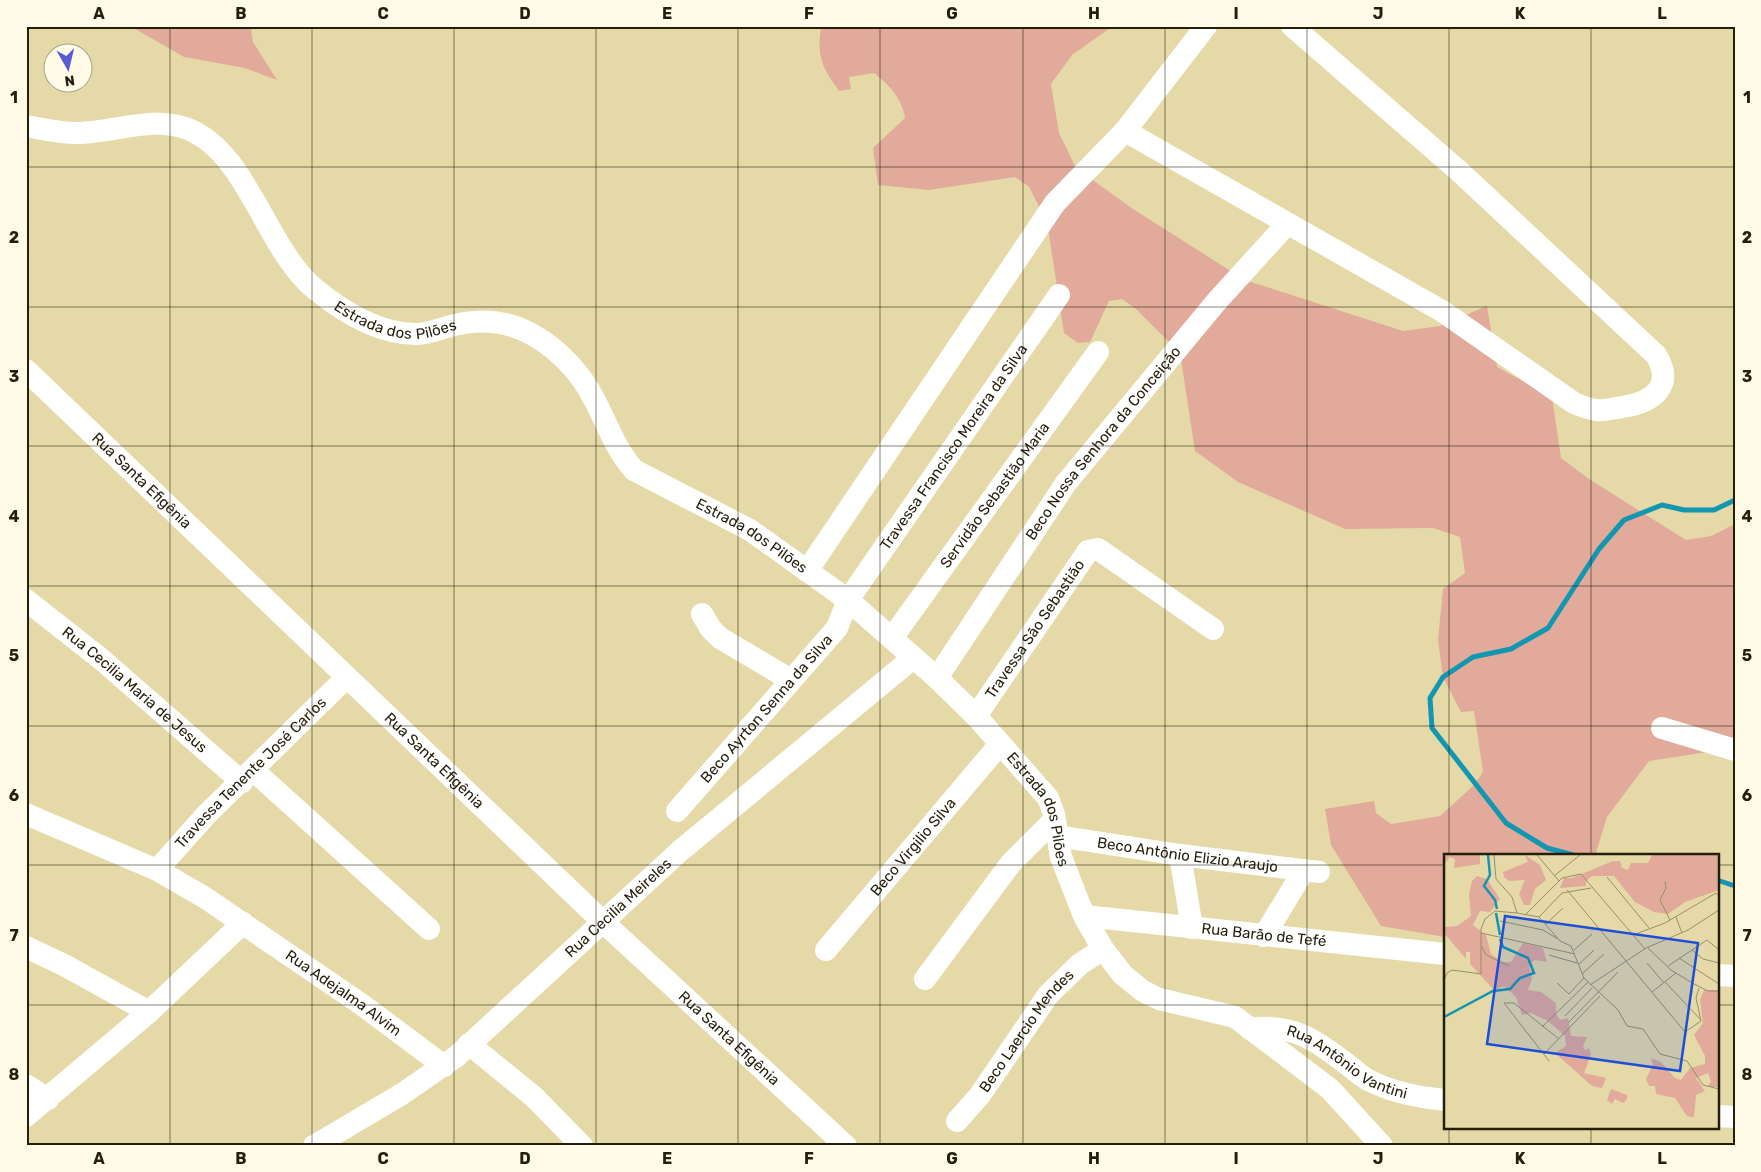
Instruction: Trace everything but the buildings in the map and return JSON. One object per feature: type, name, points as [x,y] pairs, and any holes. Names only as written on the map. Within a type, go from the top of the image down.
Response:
[{"type":"street","points":[[807,571],[1055,203],[1126,132],[1206,26]]},
{"type":"street","points":[[1126,132],[1442,311],[1574,403],[1598,410],[1634,405],[1653,398],[1660,388],[1662,372],[1662,364],[1656,355],[1460,172],[1292,26]]},
{"type":"street","name":"Estrada dos Pilões","points":[[26,126],[77,133],[154,124],[178,126],[197,133],[227,160],[261,212],[285,256],[314,288],[338,305],[384,330],[417,334],[468,322],[494,321],[506,323],[534,336],[567,362],[583,380],[594,398],[622,456],[634,470],[750,530],[848,600],[937,678],[976,716],[1042,790],[1050,803],[1067,877],[1084,916],[1102,948],[1123,975],[1143,991],[1158,999],[1235,1017],[1330,1089],[1382,1146]]},
{"type":"street","name":"Beco Nossa Senhora da Conceição","points":[[937,678],[1066,483],[1217,301],[1287,224]]},
{"type":"street","name":"Travessa Francisco Moreira da Silva","points":[[848,600],[1059,294]]},
{"type":"street","name":"Servidão Sebastião Maria","points":[[892,638],[1098,352]]},
{"type":"street","name":"Rua Santa Efigênia","points":[[26,370],[602,921],[846,1146]]},
{"type":"street","name":"Travessa São Sebastião","points":[[976,716],[1088,551],[1098,549],[1213,630]]},
{"type":"street","name":"Rua Cecilia Maria de Jesus","points":[[26,600],[248,776],[429,929]]},
{"type":"street","name":"Beco Ayrton Senna da Silva","points":[[677,811],[836,628],[848,600]]},
{"type":"street","points":[[702,614],[711,629],[720,638],[791,680]]},
{"type":"street","name":"Rua Cecilia Meireles","points":[[314,1146],[402,1094],[444,1066],[680,851],[913,658]]},
{"type":"street","name":"Travessa Tenente José Carlos","points":[[157,870],[206,816],[347,678]]},
{"type":"street","points":[[1662,728],[1735,750]]},
{"type":"street","name":"Beco Virgilio Silva","points":[[826,950],[1000,744]]},
{"type":"street","name":"Rua Adejalma Alvim","points":[[26,814],[157,870],[204,897],[361,1004],[444,1066]]},
{"type":"street","points":[[925,979],[1011,863],[1056,828]]},
{"type":"street","name":"Beco Antônio Elizio Araujo","points":[[1056,828],[1180,855],[1311,871],[1264,936]]},
{"type":"street","points":[[1180,855],[1188,890],[1192,928]]},
{"type":"street","name":"Rua Barão de Tefé","points":[[1084,916],[1444,954]]},
{"type":"street","points":[[26,1116],[150,1012],[243,923]]},
{"type":"street","points":[[26,947],[64,965],[150,1012]]},
{"type":"street","name":"Beco Laercio Mendes","points":[[957,1121],[980,1096],[1048,995],[1074,969],[1102,948]]},
{"type":"street","points":[[1718,975],[1735,976]]},
{"type":"street","name":"Rua Antônio Vantini","points":[[1250,1030],[1266,1027],[1289,1029],[1315,1041],[1368,1080],[1400,1094],[1444,1100]]},
{"type":"street","points":[[469,1044],[534,1097],[582,1146]]},
{"type":"street","points":[[26,1085],[48,1099]]},
{"type":"street","points":[[1718,1116],[1735,1117]]},
{"type":"shaded area","points":[[130,26],[254,26],[251,30],[253,42],[277,80],[245,68],[184,57]]},
{"type":"shaded area","points":[[821,26],[1113,26],[1072,55],[1051,84],[1059,133],[1076,168],[1133,209],[1245,280],[1403,331],[1440,326],[1487,306],[1497,367],[1552,397],[1561,458],[1589,479],[1686,540],[1711,536],[1735,524],[1735,754],[1727,749],[1649,761],[1607,817],[1596,854],[1444,854],[1444,937],[1381,926],[1331,845],[1325,809],[1374,801],[1376,813],[1391,824],[1440,816],[1473,786],[1483,772],[1474,711],[1461,712],[1443,677],[1438,640],[1443,589],[1465,573],[1460,537],[1433,528],[1345,529],[1238,482],[1195,451],[1180,353],[1136,309],[1122,299],[1109,301],[1090,342],[1078,343],[1064,333],[1047,222],[1029,187],[1015,177],[929,190],[878,185],[873,148],[905,118],[901,104],[894,92],[874,73],[849,77],[851,89],[839,91],[824,68],[820,46]]},
{"type":"waterway","points":[[1570,854],[1547,848],[1506,823],[1432,728],[1430,698],[1443,677],[1473,657],[1511,649],[1548,628],[1599,549],[1624,520],[1662,505],[1684,510],[1714,510],[1735,500]]},
{"type":"waterway","points":[[1718,880],[1735,886]]}]
